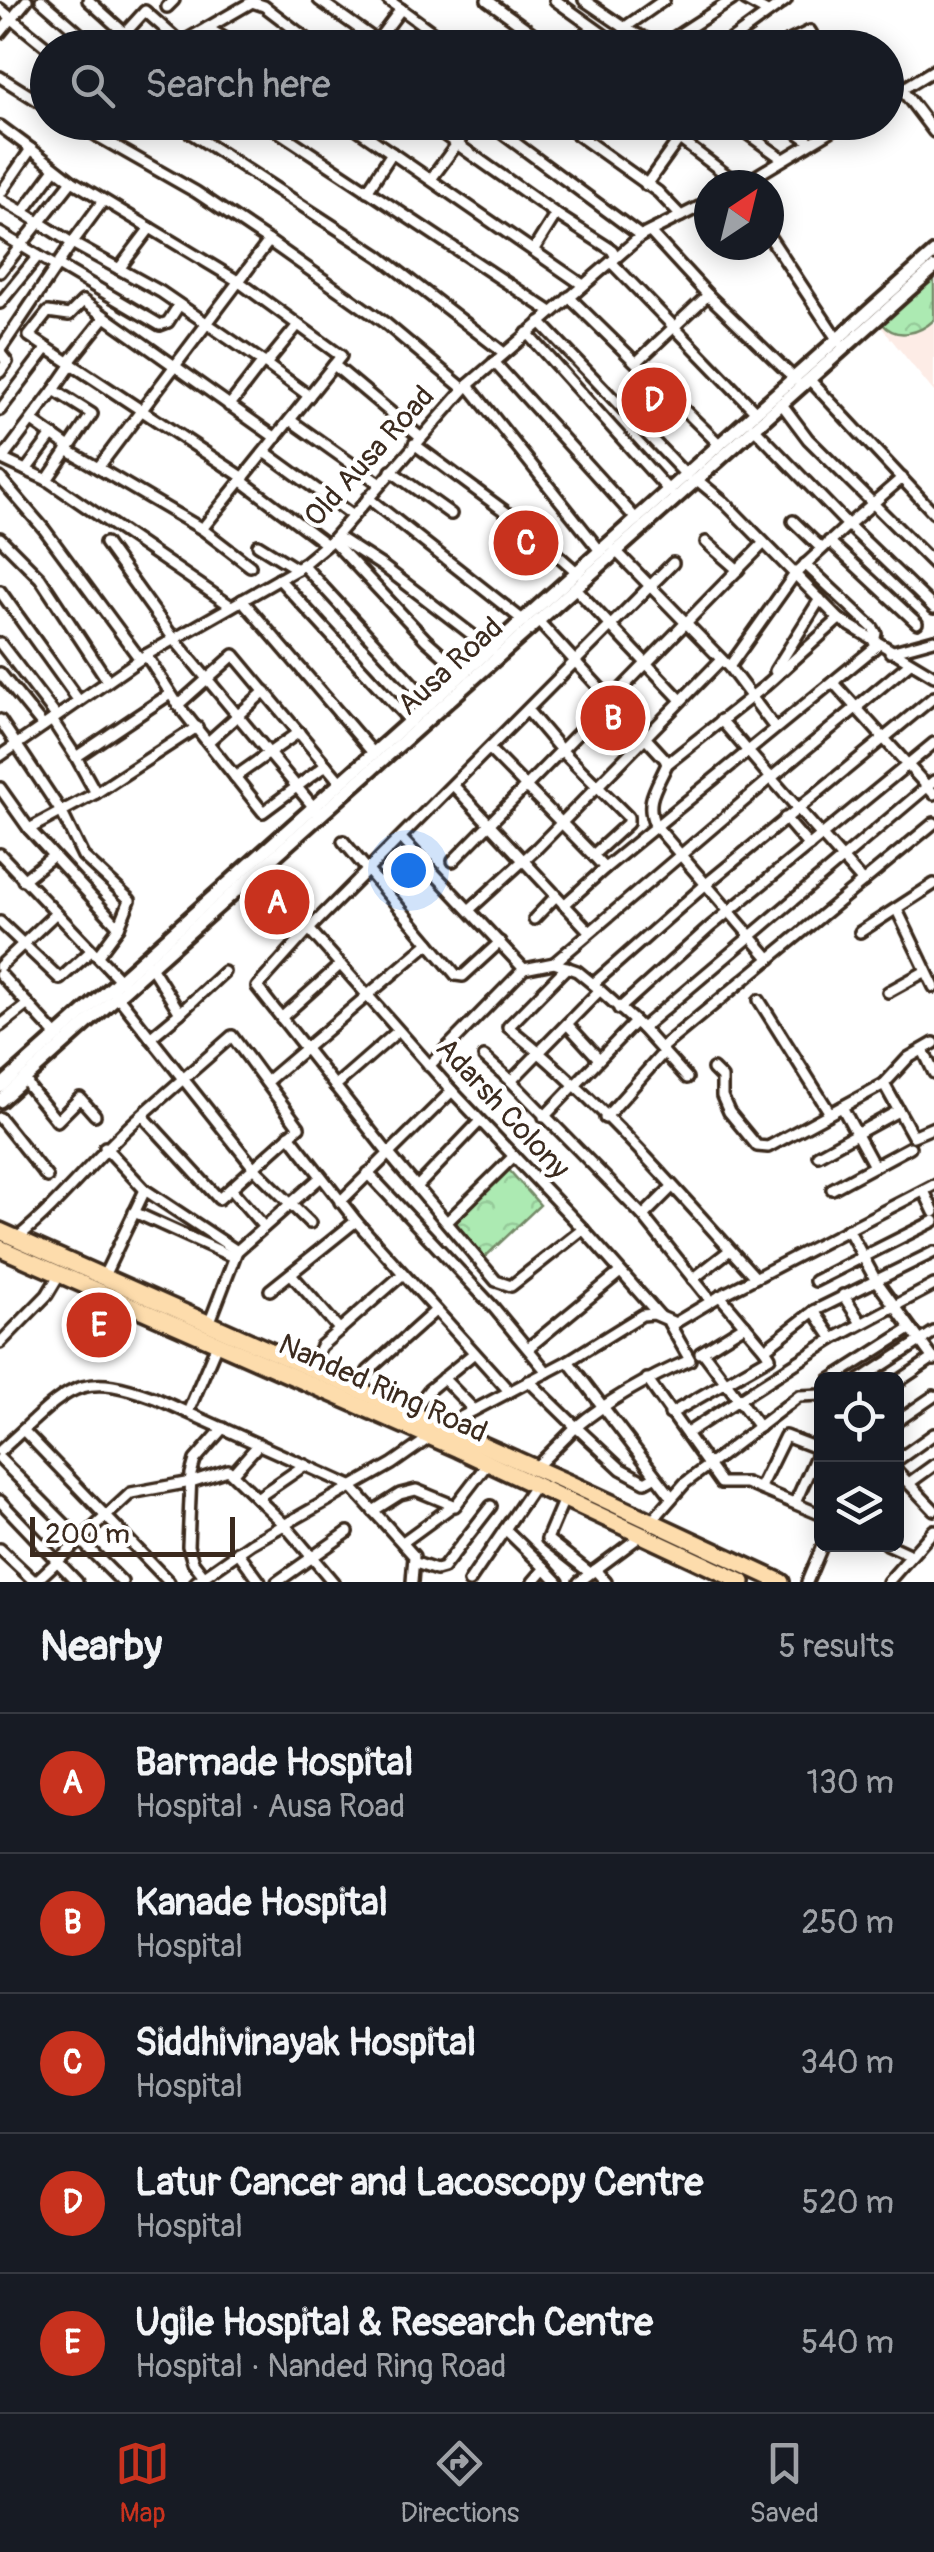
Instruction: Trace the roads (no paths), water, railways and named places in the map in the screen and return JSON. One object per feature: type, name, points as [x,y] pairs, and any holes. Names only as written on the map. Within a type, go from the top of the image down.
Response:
[{"type":"highway","points":[[0,1231],[411,1413],[436,1432],[646,1528],[780,1582]]},
{"type":"highway","name":"Nanded Ring Road","points":[[0,1248],[216,1344],[436,1432],[488,1463],[535,1477],[564,1499],[646,1528],[742,1582]]},
{"type":"main road","points":[[5,1082],[318,812],[341,783],[492,650],[531,621],[637,520],[692,478],[756,412],[802,380],[934,253]]},
{"type":"main road","points":[[840,343],[934,268]]},
{"type":"main road","name":"Ausa Road","points":[[0,1101],[118,987],[150,965],[531,621],[575,588],[609,549],[781,403],[802,380]]},
{"type":"street","points":[[0,33],[27,0]]},
{"type":"street","points":[[41,0],[75,30]]},
{"type":"street","points":[[88,0],[122,30]]},
{"type":"street","points":[[134,0],[163,30]]},
{"type":"street","points":[[319,0],[358,30]]},
{"type":"street","points":[[388,0],[430,30]]},
{"type":"street","points":[[486,0],[528,30]]},
{"type":"street","points":[[555,0],[597,30]]},
{"type":"street","points":[[624,28],[664,0]]},
{"type":"street","points":[[688,30],[732,0]]},
{"type":"street","points":[[745,0],[767,12]]},
{"type":"street","points":[[744,30],[786,0]]},
{"type":"street","points":[[203,30],[252,1],[295,30]]},
{"type":"street","points":[[592,2],[628,30]]},
{"type":"street","points":[[387,30],[400,8]]},
{"type":"street","points":[[0,10],[30,33]]},
{"type":"street","points":[[128,30],[145,10]]},
{"type":"street","points":[[904,89],[934,70]]},
{"type":"street","points":[[0,77],[30,96]]},
{"type":"street","points":[[904,93],[934,132]]},
{"type":"street","points":[[0,126],[72,181],[238,281],[341,356],[202,530]]},
{"type":"street","points":[[104,140],[196,192],[269,240],[466,387],[609,549],[725,664],[776,728]]},
{"type":"street","points":[[202,140],[379,256],[504,353]]},
{"type":"street","points":[[291,140],[551,312]]},
{"type":"street","points":[[373,140],[583,285]]},
{"type":"street","points":[[451,140],[612,250],[614,259],[674,327],[756,412]]},
{"type":"street","points":[[431,179],[460,140]]},
{"type":"street","points":[[512,140],[645,234],[802,380],[934,513]]},
{"type":"street","points":[[591,140],[658,192],[681,216]]},
{"type":"street","points":[[646,184],[678,140]]},
{"type":"street","points":[[680,140],[721,170]]},
{"type":"street","points":[[756,140],[783,159]]},
{"type":"street","points":[[765,170],[814,140]]},
{"type":"street","points":[[31,149],[0,196],[180,305],[309,396]]},
{"type":"street","points":[[368,191],[392,153]]},
{"type":"street","points":[[23,212],[55,168]]},
{"type":"street","points":[[0,272],[72,181]]},
{"type":"street","points":[[0,372],[6,362],[0,351],[103,201]]},
{"type":"street","name":"Old Ausa Road","points":[[0,756],[143,657],[300,566],[332,540],[466,387],[645,234],[694,210]]},
{"type":"street","points":[[534,248],[556,214]]},
{"type":"street","points":[[119,269],[150,228]]},
{"type":"street","points":[[2,236],[160,325],[168,322],[180,305]]},
{"type":"street","points":[[98,468],[269,240]]},
{"type":"street","points":[[0,304],[38,256]]},
{"type":"street","points":[[784,259],[840,343]]},
{"type":"street","points":[[637,362],[708,295]]},
{"type":"street","points":[[569,297],[720,445]]},
{"type":"street","points":[[276,438],[83,300],[68,315],[48,312],[29,336],[332,540],[384,567],[492,650]]},
{"type":"street","points":[[105,317],[1,459],[46,480],[231,606]]},
{"type":"street","points":[[540,322],[692,478],[725,503],[840,618],[876,644],[931,672]]},
{"type":"street","points":[[229,406],[298,325]]},
{"type":"street","points":[[527,333],[670,492]]},
{"type":"street","points":[[0,410],[47,348]]},
{"type":"street","points":[[494,362],[637,520]]},
{"type":"street","points":[[334,364],[417,440],[578,573]]},
{"type":"street","points":[[46,480],[92,414],[54,390]]},
{"type":"street","points":[[781,403],[808,439],[934,564]]},
{"type":"street","points":[[290,420],[380,484]]},
{"type":"street","points":[[32,421],[68,449],[202,530],[250,566]]},
{"type":"street","points":[[753,427],[934,608]]},
{"type":"street","points":[[26,470],[52,434]]},
{"type":"street","points":[[265,452],[353,516]]},
{"type":"street","points":[[392,471],[452,514]]},
{"type":"street","points":[[0,478],[44,529],[263,812],[326,766]]},
{"type":"street","points":[[470,910],[681,700],[725,664],[805,564],[902,478]]},
{"type":"street","points":[[368,498],[531,621],[576,663],[667,764]]},
{"type":"street","points":[[793,521],[917,624]]},
{"type":"street","points":[[0,538],[40,578],[108,681]]},
{"type":"street","points":[[332,540],[426,640],[464,674]]},
{"type":"street","points":[[706,542],[738,570]]},
{"type":"street","points":[[105,543],[174,638],[318,812]]},
{"type":"street","points":[[258,544],[300,566],[431,704]]},
{"type":"street","points":[[453,861],[763,544]]},
{"type":"street","points":[[583,1229],[511,1286],[496,1282],[257,988],[308,930],[673,564]]},
{"type":"street","points":[[564,905],[876,644],[873,628],[805,564]]},
{"type":"street","points":[[279,579],[410,722]]},
{"type":"street","points":[[575,588],[681,700]]},
{"type":"street","points":[[0,591],[79,701]]},
{"type":"street","points":[[765,686],[820,598]]},
{"type":"street","points":[[242,600],[374,754]]},
{"type":"street","points":[[770,958],[655,826],[648,811],[649,802],[667,764],[765,686],[840,618]]},
{"type":"street","points":[[890,652],[934,640]]},
{"type":"street","points":[[0,643],[96,793]]},
{"type":"street","points":[[178,705],[234,655],[341,783]]},
{"type":"street","points":[[554,963],[910,663]]},
{"type":"street","points":[[0,672],[50,720]]},
{"type":"street","points":[[544,1117],[638,1025],[932,787],[833,682]]},
{"type":"street","points":[[208,742],[265,692]]},
{"type":"street","points":[[76,757],[170,694]]},
{"type":"street","points":[[512,1080],[567,1024],[596,987],[705,885],[934,697]]},
{"type":"street","points":[[528,711],[628,817],[628,823],[593,855]]},
{"type":"street","points":[[0,720],[62,813],[83,856],[130,900],[120,927],[95,953],[60,979],[0,922]]},
{"type":"street","points":[[721,720],[745,752],[863,882]]},
{"type":"street","points":[[29,829],[96,793],[196,727]]},
{"type":"street","points":[[234,777],[299,732]]},
{"type":"street","points":[[619,1010],[728,912],[934,744]]},
{"type":"street","points":[[490,750],[605,868]]},
{"type":"street","points":[[454,786],[589,931]]},
{"type":"street","points":[[0,788],[29,829],[120,927]]},
{"type":"street","points":[[786,818],[809,846]]},
{"type":"street","points":[[605,1118],[663,1050],[934,823]]},
{"type":"street","points":[[401,838],[524,969]]},
{"type":"street","points":[[343,841],[456,974],[463,976],[500,942]]},
{"type":"street","points":[[0,854],[95,953],[150,1038],[254,1168],[310,1223]]},
{"type":"street","points":[[23,880],[53,856]]},
{"type":"street","points":[[860,932],[934,884]]},
{"type":"street","points":[[534,919],[556,896]]},
{"type":"street","points":[[897,910],[934,987]]},
{"type":"street","points":[[0,966],[55,914]]},
{"type":"street","name":"Adarsh Colony","points":[[308,930],[666,1321],[690,1360]]},
{"type":"street","points":[[266,1082],[429,943]]},
{"type":"street","points":[[429,1066],[524,969],[554,963],[566,966],[596,987],[663,1050],[686,1078]]},
{"type":"street","points":[[150,965],[180,1013]]},
{"type":"street","points":[[281,1018],[340,965]]},
{"type":"street","points":[[566,966],[508,1027],[540,1052],[755,1277]]},
{"type":"street","points":[[888,992],[926,971]]},
{"type":"street","points":[[150,1038],[224,972]]},
{"type":"street","points":[[0,974],[56,1036]]},
{"type":"street","points":[[759,1000],[830,1113]]},
{"type":"street","points":[[0,1026],[28,1004]]},
{"type":"street","points":[[567,1024],[600,1059]]},
{"type":"street","points":[[334,1086],[398,1032]]},
{"type":"street","points":[[17,1238],[63,1197],[105,1147],[232,1036],[299,1127],[220,1199],[142,1116]]},
{"type":"street","points":[[713,1068],[722,1078],[722,1096],[728,1112],[757,1146],[768,1147],[884,1084],[908,1058],[934,1043]]},
{"type":"street","points":[[924,1050],[934,1073]]},
{"type":"street","points":[[484,1057],[512,1080],[643,1216],[694,1278],[745,1326],[783,1371]]},
{"type":"street","points":[[0,1067],[5,1082]]},
{"type":"street","points":[[26,1078],[57,1120],[80,1098],[96,1115]]},
{"type":"street","points":[[884,1084],[912,1136],[934,1127]]},
{"type":"street","points":[[340,1202],[452,1091]]},
{"type":"street","points":[[842,1107],[874,1166]]},
{"type":"street","points":[[818,1155],[898,1111]]},
{"type":"street","points":[[0,1118],[47,1176]]},
{"type":"street","points":[[417,1186],[480,1121]]},
{"type":"street","points":[[290,1134],[356,1221],[509,1392]]},
{"type":"street","points":[[105,1147],[146,1190],[235,1254]]},
{"type":"street","points":[[832,1189],[910,1147]]},
{"type":"street","points":[[448,1222],[514,1156]]},
{"type":"street","points":[[368,1173],[547,1372]]},
{"type":"street","points":[[210,1324],[235,1254],[321,1176]]},
{"type":"street","points":[[223,1428],[196,1460],[191,1482],[188,1546],[198,1580],[283,1523],[642,1315],[654,1314],[675,1323],[934,1184]]},
{"type":"street","points":[[643,1216],[672,1187]]},
{"type":"street","points":[[231,1189],[264,1227]]},
{"type":"street","points":[[102,1278],[146,1190]]},
{"type":"street","points":[[924,1191],[934,1212]]},
{"type":"street","points":[[134,1212],[235,1254]]},
{"type":"street","points":[[270,1290],[356,1221]]},
{"type":"street","points":[[815,1282],[934,1221]]},
{"type":"street","points":[[848,1229],[874,1279],[934,1359],[904,1378]]},
{"type":"street","points":[[694,1278],[730,1250]]},
{"type":"street","points":[[670,1414],[768,1353],[814,1311],[934,1252]]},
{"type":"street","points":[[528,1348],[620,1273]]},
{"type":"street","points":[[291,1274],[340,1330]]},
{"type":"street","points":[[309,1370],[321,1346],[402,1274]]},
{"type":"street","points":[[0,1343],[47,1295],[59,1275]]},
{"type":"street","points":[[686,1434],[832,1339],[934,1285]]},
{"type":"street","points":[[844,1295],[861,1323]]},
{"type":"street","points":[[357,1390],[368,1371],[435,1311]]},
{"type":"street","points":[[814,1311],[832,1339]]},
{"type":"street","points":[[469,1582],[535,1477],[576,1427],[601,1406],[690,1360],[745,1326]]},
{"type":"street","points":[[843,1372],[910,1329]]},
{"type":"street","points":[[872,1372],[934,1332]]},
{"type":"street","points":[[188,1412],[216,1344]]},
{"type":"street","points":[[703,1352],[759,1427]]},
{"type":"street","points":[[873,1353],[881,1366]]},
{"type":"street","points":[[411,1413],[428,1390],[473,1354]]},
{"type":"street","points":[[568,1361],[671,1496]]},
{"type":"street","points":[[443,1378],[474,1410]]},
{"type":"street","points":[[647,1379],[721,1483],[741,1482],[760,1487],[814,1511]]},
{"type":"street","points":[[529,1381],[632,1478],[644,1482],[654,1477]]},
{"type":"street","points":[[0,1452],[56,1398],[88,1384],[130,1389],[351,1486],[403,1542],[416,1564],[436,1570],[443,1568],[490,1506]]},
{"type":"street","points":[[578,1582],[646,1528],[671,1496],[709,1464],[799,1396],[814,1396]]},
{"type":"street","points":[[904,1417],[934,1396]]},
{"type":"street","points":[[23,1430],[169,1582]]},
{"type":"street","points":[[904,1455],[934,1434]]},
{"type":"street","points":[[760,1487],[786,1436],[814,1445]]},
{"type":"street","points":[[234,1472],[259,1444]]},
{"type":"street","points":[[0,1459],[122,1582]]},
{"type":"street","points":[[795,1503],[814,1460]]},
{"type":"street","points":[[403,1542],[460,1502],[488,1463]]},
{"type":"street","points":[[257,1498],[305,1464]]},
{"type":"street","points":[[909,1483],[934,1465]]},
{"type":"street","points":[[0,1549],[35,1582],[132,1493],[191,1482],[224,1470],[234,1472],[283,1523],[326,1580]]},
{"type":"street","points":[[904,1478],[934,1510]]},
{"type":"street","points":[[922,1497],[934,1489]]},
{"type":"street","points":[[373,1511],[400,1494],[416,1490],[451,1507]]},
{"type":"street","points":[[564,1499],[548,1539],[606,1582]]},
{"type":"street","points":[[0,1500],[77,1582]]},
{"type":"street","points":[[505,1529],[558,1582]]},
{"type":"street","points":[[888,1582],[934,1530]]},
{"type":"street","points":[[277,1582],[348,1532]]},
{"type":"street","points":[[238,1552],[260,1582]]},
{"type":"street","points":[[807,1582],[819,1552]]},
{"type":"street","points":[[904,1552],[911,1555]]},
{"type":"street","points":[[412,1582],[416,1564]]},
{"type":"street","points":[[533,1582],[544,1568]]},
{"type":"place","name":"Latur Cancer and Lacoscopy Centre","points":[[654,400]]},
{"type":"place","name":"Siddhivinayak Hospital","points":[[526,543]]},
{"type":"place","name":"Kanade Hospital","points":[[613,718]]},
{"type":"place","name":"Barmade Hospital","points":[[277,902]]},
{"type":"place","name":"Ugile Hospital & Research Centre","points":[[99,1325]]}]
